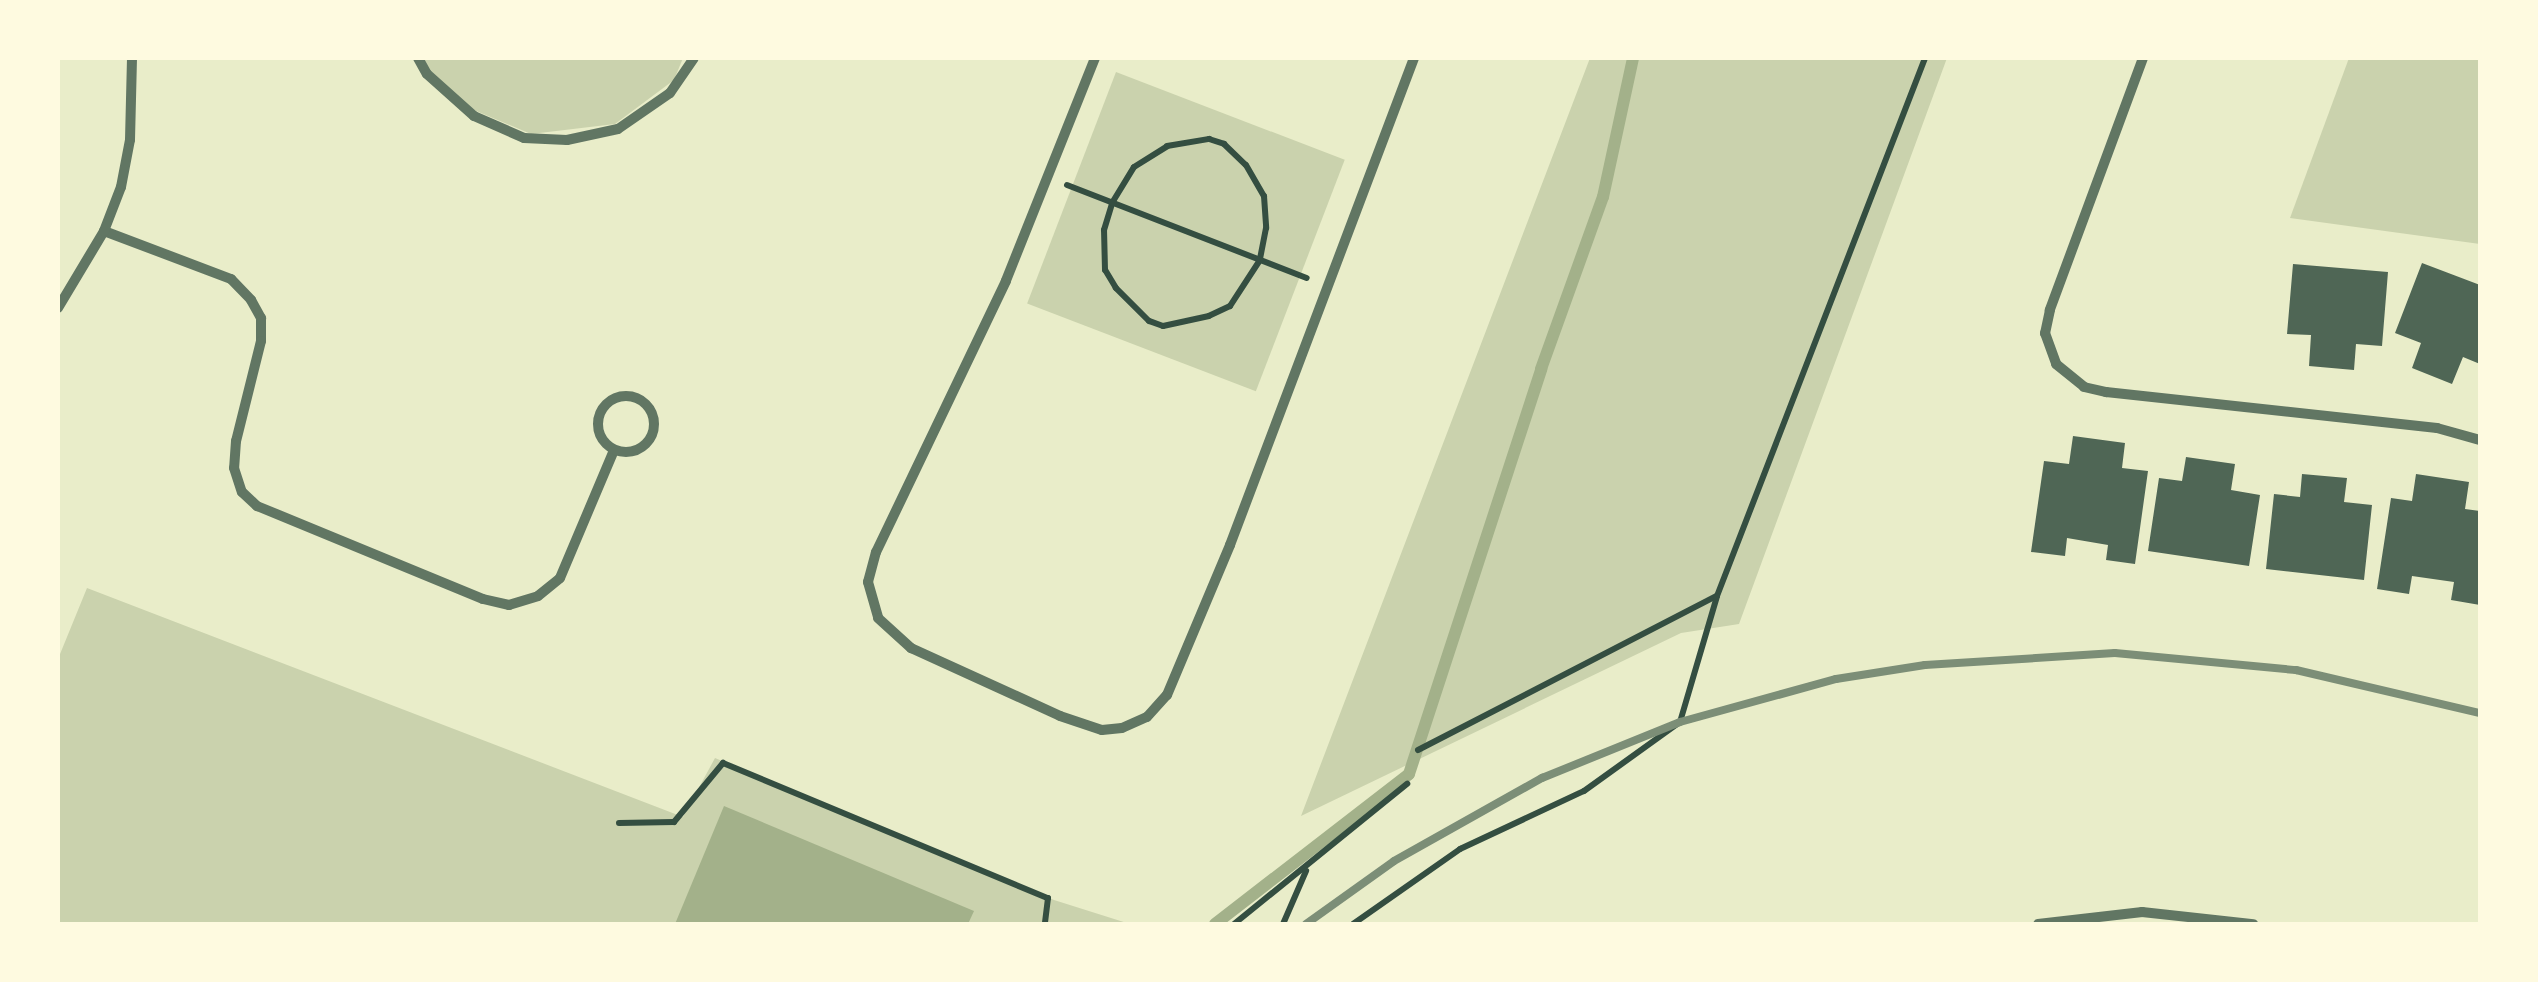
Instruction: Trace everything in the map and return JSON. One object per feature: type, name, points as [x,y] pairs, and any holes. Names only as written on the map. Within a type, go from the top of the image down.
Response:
[{"type":"street","points":[[58,308],[104,231],[121,187],[130,140],[132,58]]},
{"type":"street","points":[[418,58],[426,74],[474,116],[524,138],[568,140],[618,129],[670,93],[694,58]]},
{"type":"street","points":[[1095,58],[983,334],[876,552],[868,582],[878,618],[912,648],[1060,716],[1102,730],[1122,728],[1146,717],[1168,696],[1414,58]]},
{"type":"street","points":[[2143,58],[2050,310],[2045,333],[2056,364],[2084,386],[2106,392],[2437,428],[2480,440]]},
{"type":"street","points":[[104,231],[231,279],[251,300],[260,318],[260,341],[236,441],[234,468],[242,492],[258,506],[483,599],[509,605],[538,596],[560,578],[614,450]]},
{"type":"street","points":[[615,398],[636,398],[648,406],[654,420],[650,438],[634,452],[614,450],[600,437],[600,411],[615,398]]},
{"type":"street","points":[[2038,924],[2142,912],[2252,924]]},
{"type":"path","points":[[1353,924],[1460,849],[1584,791],[1680,722],[1717,596],[1925,58]]},
{"type":"path","points":[[1209,140],[1224,144],[1246,166],[1264,196],[1266,228],[1260,260],[1230,306],[1209,316],[1163,326],[1149,321],[1105,270],[1102,248],[1112,203],[1134,167],[1166,146],[1209,140]]},
{"type":"path","points":[[1049,178],[1326,286]]},
{"type":"path","points":[[1418,750],[1717,596]]},
{"type":"path","points":[[619,824],[674,822],[723,762],[1048,898],[1045,924]]},
{"type":"path","points":[[1234,924],[1307,870],[1407,784]]},
{"type":"path","points":[[1283,924],[1307,870]]},
{"type":"shaded area","points":[[413,58],[683,58],[674,80],[615,124],[531,134],[462,105]]},
{"type":"shaded area","points":[[1590,58],[1947,58],[1739,624],[1681,633],[1301,816]]},
{"type":"shaded area","points":[[2349,58],[2480,58],[2480,244],[2290,218]]},
{"type":"shaded area","points":[[1116,72],[1345,160],[1256,391],[1027,304]]},
{"type":"shaded area","points":[[87,588],[683,817],[715,758],[1054,900],[1130,924],[58,924],[58,659]]},
{"type":"shaded area","points":[[724,806],[974,911],[968,924],[675,924]]},
{"type":"building","points":[[2422,263],[2480,285],[2480,364],[2463,357],[2452,384],[2412,368],[2421,343],[2395,333]]},
{"type":"building","points":[[2293,264],[2388,272],[2382,346],[2356,344],[2354,370],[2309,366],[2311,335],[2287,334]]},
{"type":"building","points":[[2073,436],[2125,443],[2122,468],[2148,471],[2135,564],[2106,560],[2108,545],[2067,538],[2065,556],[2031,552],[2044,461],[2069,464]]},
{"type":"building","points":[[2186,457],[2235,464],[2231,490],[2260,495],[2249,566],[2148,551],[2159,478],[2182,481]]},
{"type":"building","points":[[2302,474],[2347,478],[2344,502],[2372,505],[2364,580],[2266,569],[2274,494],[2300,497]]},
{"type":"building","points":[[2416,474],[2469,482],[2465,509],[2480,511],[2480,605],[2451,600],[2454,582],[2412,576],[2409,594],[2377,589],[2391,498],[2412,501]]},
{"type":"waterway","points":[[1215,924],[1409,774],[1541,369],[1603,197],[1633,58]]},
{"type":"railway","points":[[1306,924],[1394,861],[1542,778],[1680,722],[1836,679],[1925,665],[2115,653],[2296,670],[2480,713]]}]
